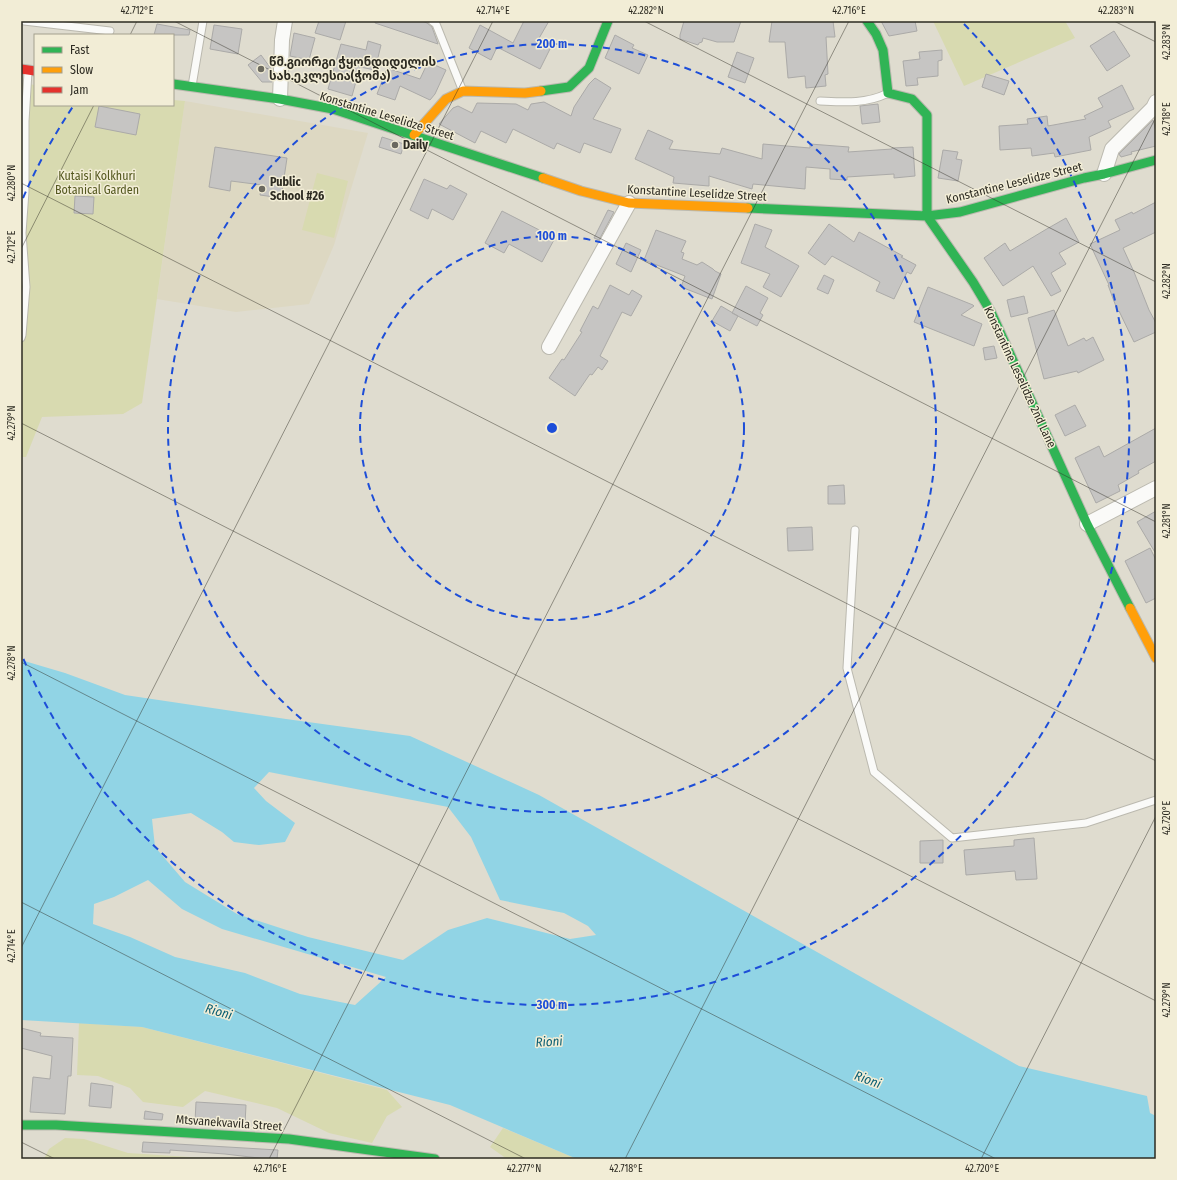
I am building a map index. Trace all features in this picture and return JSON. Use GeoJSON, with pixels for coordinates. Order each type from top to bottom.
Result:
{"type":"FeatureCollection","features":[{"type":"Feature","properties":{"kind":"street"},"geometry":{"type":"LineString","coordinates":[[280,98],[282,40],[285,21]]}},
{"type":"Feature","properties":{"kind":"street"},"geometry":{"type":"LineString","coordinates":[[414,135],[446,99],[463,91],[525,93],[569,87],[589,68],[608,21]]}},
{"type":"Feature","properties":{"kind":"street"},"geometry":{"type":"LineString","coordinates":[[867,21],[876,34],[883,50],[888,93],[912,100],[927,116],[927,216]]}},
{"type":"Feature","properties":{"kind":"street","name":"Konstantine Leselidze Street"},"geometry":{"type":"LineString","coordinates":[[174,84],[280,98],[333,110],[414,135],[581,191],[629,203],[927,216],[960,212],[1156,160]]}},
{"type":"Feature","properties":{"kind":"street"},"geometry":{"type":"LineString","coordinates":[[1104,174],[1112,149],[1153,108],[1156,102]]}},
{"type":"Feature","properties":{"kind":"street"},"geometry":{"type":"LineString","coordinates":[[549,347],[629,203]]}},
{"type":"Feature","properties":{"kind":"street","name":"Konstantine Leselidze 2nd Lane"},"geometry":{"type":"LineString","coordinates":[[927,216],[973,282],[991,312],[1087,524],[1156,658]]}},
{"type":"Feature","properties":{"kind":"street"},"geometry":{"type":"LineString","coordinates":[[1087,524],[1156,488]]}},
{"type":"Feature","properties":{"kind":"street","name":"Mtsvanekvavila Street"},"geometry":{"type":"LineString","coordinates":[[21,1125],[71,1126],[289,1139],[435,1159]]}},
{"type":"Feature","properties":{"kind":"lane"},"geometry":{"type":"LineString","coordinates":[[24,21],[110,31]]}},
{"type":"Feature","properties":{"kind":"lane"},"geometry":{"type":"LineString","coordinates":[[192,86],[203,21]]}},
{"type":"Feature","properties":{"kind":"lane"},"geometry":{"type":"LineString","coordinates":[[432,21],[436,24],[463,91]]}},
{"type":"Feature","properties":{"kind":"lane"},"geometry":{"type":"LineString","coordinates":[[21,338],[26,287],[22,233],[28,70]]}},
{"type":"Feature","properties":{"kind":"lane"},"geometry":{"type":"LineString","coordinates":[[820,101],[852,102],[878,98],[888,93]]}},
{"type":"Feature","properties":{"kind":"lane"},"geometry":{"type":"LineString","coordinates":[[855,530],[847,668],[874,772],[952,838],[1086,823],[1156,800]]}},
{"type":"Feature","properties":{"kind":"shaded area","name":"Public School #26"},"geometry":{"type":"Polygon","coordinates":[[[185,101],[368,133],[334,245],[309,304],[236,312],[157,299],[185,101]]]}},
{"type":"Feature","properties":{"kind":"green space"},"geometry":{"type":"Polygon","coordinates":[[[933,21],[1065,21],[1075,38],[964,86],[933,21]]]}},
{"type":"Feature","properties":{"kind":"green space","name":"Kutaisi Kolkhuri Botanical Garden"},"geometry":{"type":"Polygon","coordinates":[[[21,83],[34,85],[34,106],[174,106],[174,100],[185,101],[142,403],[123,414],[42,417],[26,457],[21,457],[21,83]]]}},
{"type":"Feature","properties":{"kind":"green space"},"geometry":{"type":"Polygon","coordinates":[[[317,173],[348,181],[334,238],[302,230],[317,173]]]}},
{"type":"Feature","properties":{"kind":"green space"},"geometry":{"type":"Polygon","coordinates":[[[79,1023],[142,1027],[387,1090],[402,1107],[387,1116],[372,1143],[329,1133],[277,1108],[205,1091],[183,1107],[143,1102],[130,1088],[98,1076],[77,1075],[79,1023]]]}},
{"type":"Feature","properties":{"kind":"green space"},"geometry":{"type":"Polygon","coordinates":[[[503,1128],[577,1159],[507,1159],[490,1147],[503,1128]]]}},
{"type":"Feature","properties":{"kind":"green space"},"geometry":{"type":"Polygon","coordinates":[[[65,1138],[84,1139],[128,1153],[220,1159],[44,1159],[49,1149],[65,1138]]]}},
{"type":"Feature","properties":{"kind":"water","name":"Rioni"},"geometry":{"type":"Polygon","coordinates":[[[21,660],[65,673],[125,695],[410,736],[539,795],[1019,1066],[1147,1096],[1150,1113],[1156,1116],[1156,1159],[577,1159],[450,1105],[142,1027],[21,1020],[21,660]],[[269,772],[254,788],[266,801],[295,823],[285,842],[259,845],[234,842],[222,832],[191,813],[152,819],[155,847],[185,882],[237,914],[308,937],[403,960],[448,930],[487,918],[570,939],[596,935],[588,926],[564,913],[500,900],[471,837],[448,807],[269,772]],[[148,880],[114,897],[94,904],[93,924],[130,937],[175,957],[245,973],[300,994],[355,1005],[386,977],[222,929],[182,909],[148,880]]]}},
{"type":"Feature","properties":{"kind":"building"},"geometry":{"type":"Polygon","coordinates":[[[319,21],[346,21],[340,40],[315,33],[319,21]]]}},
{"type":"Feature","properties":{"kind":"building"},"geometry":{"type":"Polygon","coordinates":[[[375,21],[422,21],[432,27],[438,44],[375,23],[375,21]]]}},
{"type":"Feature","properties":{"kind":"building"},"geometry":{"type":"Polygon","coordinates":[[[524,21],[549,21],[538,40],[551,47],[540,69],[497,47],[491,60],[469,48],[480,25],[513,43],[524,21]]]}},
{"type":"Feature","properties":{"kind":"building"},"geometry":{"type":"Polygon","coordinates":[[[684,21],[741,21],[734,42],[717,42],[703,38],[702,42],[698,45],[680,39],[684,21]]]}},
{"type":"Feature","properties":{"kind":"building"},"geometry":{"type":"Polygon","coordinates":[[[772,21],[833,21],[835,37],[826,37],[828,74],[825,75],[826,86],[806,88],[805,76],[788,78],[785,42],[769,42],[772,21]]]}},
{"type":"Feature","properties":{"kind":"building"},"geometry":{"type":"Polygon","coordinates":[[[881,21],[915,21],[917,31],[889,36],[881,21]]]}},
{"type":"Feature","properties":{"kind":"building"},"geometry":{"type":"Polygon","coordinates":[[[157,24],[190,30],[189,35],[154,34],[157,24]]]}},
{"type":"Feature","properties":{"kind":"building"},"geometry":{"type":"Polygon","coordinates":[[[214,25],[242,29],[238,54],[210,49],[214,25]]]}},
{"type":"Feature","properties":{"kind":"building"},"geometry":{"type":"Polygon","coordinates":[[[1114,31],[1130,56],[1107,71],[1090,46],[1114,31]]]}},
{"type":"Feature","properties":{"kind":"building"},"geometry":{"type":"Polygon","coordinates":[[[294,33],[315,38],[309,60],[290,56],[294,33]]]}},
{"type":"Feature","properties":{"kind":"building"},"geometry":{"type":"Polygon","coordinates":[[[615,35],[634,45],[632,48],[648,55],[639,74],[605,58],[615,35]]]}},
{"type":"Feature","properties":{"kind":"building"},"geometry":{"type":"Polygon","coordinates":[[[368,41],[381,45],[375,70],[360,67],[352,96],[328,89],[341,44],[366,50],[368,41]]]}},
{"type":"Feature","properties":{"kind":"building"},"geometry":{"type":"Polygon","coordinates":[[[942,50],[942,60],[938,61],[938,76],[917,78],[918,85],[906,86],[903,61],[920,59],[919,52],[942,50]]]}},
{"type":"Feature","properties":{"kind":"building"},"geometry":{"type":"Polygon","coordinates":[[[737,52],[754,58],[745,83],[728,77],[737,52]]]}},
{"type":"Feature","properties":{"kind":"building","name":"წმ.გიორგი ჭყონდიდელის სახ.ეკლესია(ჭომა)"},"geometry":{"type":"Polygon","coordinates":[[[261,55],[272,70],[272,82],[262,82],[248,65],[261,55]]]}},
{"type":"Feature","properties":{"kind":"building"},"geometry":{"type":"Polygon","coordinates":[[[428,62],[446,70],[435,94],[430,100],[400,86],[395,100],[377,94],[387,68],[420,79],[428,62]]]}},
{"type":"Feature","properties":{"kind":"building"},"geometry":{"type":"Polygon","coordinates":[[[986,74],[1009,81],[1004,95],[982,87],[986,74]]]}},
{"type":"Feature","properties":{"kind":"building"},"geometry":{"type":"Polygon","coordinates":[[[595,78],[611,88],[593,119],[621,129],[611,153],[584,143],[580,153],[557,143],[554,149],[513,129],[506,143],[481,131],[475,143],[439,124],[453,108],[458,106],[472,113],[477,103],[516,104],[528,110],[531,104],[544,102],[571,116],[574,107],[589,84],[595,78]]]}},
{"type":"Feature","properties":{"kind":"building"},"geometry":{"type":"Polygon","coordinates":[[[1122,85],[1134,109],[1108,121],[1111,127],[1089,137],[1091,150],[1055,157],[1054,153],[1032,156],[1031,148],[1000,150],[999,126],[1028,124],[1027,119],[1047,116],[1048,126],[1086,119],[1084,116],[1103,107],[1098,98],[1122,85]]]}},
{"type":"Feature","properties":{"kind":"building"},"geometry":{"type":"Polygon","coordinates":[[[878,104],[880,122],[862,124],[860,106],[878,104]]]}},
{"type":"Feature","properties":{"kind":"building"},"geometry":{"type":"Polygon","coordinates":[[[99,106],[140,114],[136,135],[95,127],[99,106]]]}},
{"type":"Feature","properties":{"kind":"building"},"geometry":{"type":"Polygon","coordinates":[[[1153,120],[1156,131],[1156,146],[1131,152],[1132,154],[1121,157],[1119,154],[1153,120]]]}},
{"type":"Feature","properties":{"kind":"building"},"geometry":{"type":"Polygon","coordinates":[[[648,130],[673,141],[669,149],[720,154],[722,148],[762,159],[763,144],[810,148],[810,144],[849,147],[848,152],[913,147],[915,176],[894,178],[894,174],[847,177],[847,180],[830,179],[830,169],[806,167],[805,189],[753,184],[752,189],[709,176],[709,186],[673,183],[674,177],[635,159],[648,130]]]}},
{"type":"Feature","properties":{"kind":"building"},"geometry":{"type":"Polygon","coordinates":[[[382,137],[404,144],[401,154],[379,147],[382,137]]]}},
{"type":"Feature","properties":{"kind":"building"},"geometry":{"type":"Polygon","coordinates":[[[215,147],[287,158],[281,198],[260,195],[262,185],[231,181],[230,191],[209,187],[215,147]]]}},
{"type":"Feature","properties":{"kind":"building"},"geometry":{"type":"Polygon","coordinates":[[[943,150],[958,152],[956,159],[962,160],[958,181],[938,178],[943,150]]]}},
{"type":"Feature","properties":{"kind":"building"},"geometry":{"type":"Polygon","coordinates":[[[424,179],[447,189],[450,185],[467,194],[453,220],[432,209],[428,219],[410,210],[424,179]]]}},
{"type":"Feature","properties":{"kind":"building"},"geometry":{"type":"Polygon","coordinates":[[[75,196],[94,197],[93,214],[74,213],[75,196]]]}},
{"type":"Feature","properties":{"kind":"building"},"geometry":{"type":"Polygon","coordinates":[[[1156,202],[1156,232],[1123,248],[1156,323],[1156,332],[1134,342],[1119,311],[1118,312],[1109,285],[1090,244],[1120,230],[1115,220],[1132,212],[1133,214],[1156,202]]]}},
{"type":"Feature","properties":{"kind":"building"},"geometry":{"type":"Polygon","coordinates":[[[608,210],[614,212],[599,240],[594,238],[608,210]]]}},
{"type":"Feature","properties":{"kind":"building"},"geometry":{"type":"Polygon","coordinates":[[[502,211],[555,238],[542,262],[509,244],[504,253],[485,243],[502,211]]]}},
{"type":"Feature","properties":{"kind":"building"},"geometry":{"type":"Polygon","coordinates":[[[1066,218],[1079,242],[1059,253],[1066,264],[1051,273],[1061,291],[1051,296],[1033,266],[1003,286],[984,258],[1005,243],[1010,251],[1066,218]]]}},
{"type":"Feature","properties":{"kind":"building"},"geometry":{"type":"Polygon","coordinates":[[[755,224],[772,230],[765,247],[799,266],[781,297],[763,287],[770,274],[741,263],[755,224]]]}},
{"type":"Feature","properties":{"kind":"building"},"geometry":{"type":"Polygon","coordinates":[[[829,224],[854,242],[859,232],[903,256],[901,257],[916,265],[911,274],[907,272],[894,299],[876,291],[880,282],[832,256],[825,265],[808,253],[829,224]]]}},
{"type":"Feature","properties":{"kind":"building"},"geometry":{"type":"Polygon","coordinates":[[[656,230],[686,241],[681,252],[684,253],[682,259],[697,265],[702,262],[721,274],[712,299],[681,287],[685,276],[644,260],[656,230]]]}},
{"type":"Feature","properties":{"kind":"building"},"geometry":{"type":"Polygon","coordinates":[[[626,243],[641,250],[631,272],[616,264],[626,243]]]}},
{"type":"Feature","properties":{"kind":"building"},"geometry":{"type":"Polygon","coordinates":[[[824,275],[834,280],[828,294],[817,289],[824,275]]]}},
{"type":"Feature","properties":{"kind":"building"},"geometry":{"type":"Polygon","coordinates":[[[610,285],[629,295],[632,290],[642,296],[631,316],[622,312],[600,356],[608,361],[602,370],[598,367],[592,375],[590,374],[575,396],[549,378],[562,359],[564,360],[582,332],[580,331],[593,306],[598,309],[610,285]]]}},
{"type":"Feature","properties":{"kind":"building"},"geometry":{"type":"Polygon","coordinates":[[[746,286],[768,298],[760,313],[763,315],[757,326],[732,313],[746,286]]]}},
{"type":"Feature","properties":{"kind":"building"},"geometry":{"type":"Polygon","coordinates":[[[928,287],[974,306],[961,315],[982,324],[974,346],[914,322],[928,287]]]}},
{"type":"Feature","properties":{"kind":"building"},"geometry":{"type":"Polygon","coordinates":[[[1024,296],[1028,313],[1011,317],[1007,300],[1024,296]]]}},
{"type":"Feature","properties":{"kind":"building"},"geometry":{"type":"Polygon","coordinates":[[[721,306],[738,316],[730,331],[712,321],[721,306]]]}},
{"type":"Feature","properties":{"kind":"building"},"geometry":{"type":"Polygon","coordinates":[[[1054,310],[1068,346],[1084,338],[1086,341],[1093,337],[1104,360],[1078,373],[1077,371],[1044,379],[1028,318],[1054,310]]]}},
{"type":"Feature","properties":{"kind":"building"},"geometry":{"type":"Polygon","coordinates":[[[994,346],[997,358],[985,360],[983,348],[994,346]]]}},
{"type":"Feature","properties":{"kind":"building"},"geometry":{"type":"Polygon","coordinates":[[[1075,405],[1086,426],[1065,436],[1055,415],[1075,405]]]}},
{"type":"Feature","properties":{"kind":"building"},"geometry":{"type":"Polygon","coordinates":[[[1156,428],[1156,461],[1118,485],[1120,491],[1096,503],[1075,458],[1099,446],[1104,457],[1156,428]]]}},
{"type":"Feature","properties":{"kind":"building"},"geometry":{"type":"Polygon","coordinates":[[[844,485],[845,504],[828,504],[828,486],[844,485]]]}},
{"type":"Feature","properties":{"kind":"building"},"geometry":{"type":"Polygon","coordinates":[[[1156,511],[1156,554],[1137,522],[1156,511]]]}},
{"type":"Feature","properties":{"kind":"building"},"geometry":{"type":"Polygon","coordinates":[[[812,527],[813,550],[788,551],[787,528],[812,527]]]}},
{"type":"Feature","properties":{"kind":"building"},"geometry":{"type":"Polygon","coordinates":[[[1150,548],[1156,560],[1156,598],[1146,603],[1125,561],[1150,548]]]}},
{"type":"Feature","properties":{"kind":"building"},"geometry":{"type":"Polygon","coordinates":[[[1034,838],[1037,879],[1016,880],[1015,871],[966,875],[964,850],[1014,846],[1014,840],[1034,838]]]}},
{"type":"Feature","properties":{"kind":"building"},"geometry":{"type":"Polygon","coordinates":[[[943,840],[943,863],[920,863],[920,841],[943,840]]]}},
{"type":"Feature","properties":{"kind":"building"},"geometry":{"type":"Polygon","coordinates":[[[21,1028],[41,1033],[40,1036],[73,1038],[71,1076],[68,1076],[65,1114],[30,1112],[33,1077],[50,1079],[52,1056],[21,1048],[21,1028]]]}},
{"type":"Feature","properties":{"kind":"building"},"geometry":{"type":"Polygon","coordinates":[[[91,1083],[113,1086],[111,1108],[89,1106],[91,1083]]]}},
{"type":"Feature","properties":{"kind":"building"},"geometry":{"type":"Polygon","coordinates":[[[196,1102],[246,1105],[245,1124],[195,1122],[196,1102]]]}},
{"type":"Feature","properties":{"kind":"building"},"geometry":{"type":"Polygon","coordinates":[[[145,1111],[163,1114],[162,1120],[144,1119],[145,1111]]]}},
{"type":"Feature","properties":{"kind":"building"},"geometry":{"type":"Polygon","coordinates":[[[143,1142],[278,1150],[277,1159],[170,1150],[170,1153],[142,1152],[143,1142]]]}},
{"type":"Feature","properties":{"kind":"traffic: fast"},"geometry":{"type":"LineString","coordinates":[[541,91],[569,87],[589,68],[608,21]]}},
{"type":"Feature","properties":{"kind":"traffic: fast"},"geometry":{"type":"LineString","coordinates":[[867,21],[876,34],[883,50],[888,93],[912,99],[927,115],[927,216]]}},
{"type":"Feature","properties":{"kind":"traffic: fast"},"geometry":{"type":"LineString","coordinates":[[174,84],[280,99],[333,109],[543,178]]}},
{"type":"Feature","properties":{"kind":"traffic: fast"},"geometry":{"type":"LineString","coordinates":[[748,208],[927,216],[960,212],[1156,160]]}},
{"type":"Feature","properties":{"kind":"traffic: fast"},"geometry":{"type":"LineString","coordinates":[[927,216],[973,282],[991,312],[1087,524],[1130,608]]}},
{"type":"Feature","properties":{"kind":"traffic: fast"},"geometry":{"type":"LineString","coordinates":[[21,1125],[56,1125],[289,1139],[435,1159]]}},
{"type":"Feature","properties":{"kind":"traffic: slow"},"geometry":{"type":"LineString","coordinates":[[414,135],[446,99],[463,91],[525,93],[541,91]]}},
{"type":"Feature","properties":{"kind":"traffic: slow"},"geometry":{"type":"LineString","coordinates":[[543,178],[581,191],[629,203],[748,208]]}},
{"type":"Feature","properties":{"kind":"traffic: slow"},"geometry":{"type":"LineString","coordinates":[[1130,608],[1156,658]]}},
{"type":"Feature","properties":{"kind":"traffic: jam"},"geometry":{"type":"LineString","coordinates":[[21,69],[34,71]]}},
{"type":"Feature","properties":{"kind":"place","name":"წმ.გიორგი ჭყონდიდელის სახ.ეკლესია(ჭომა)"},"geometry":{"type":"Point","coordinates":[261,69]}},
{"type":"Feature","properties":{"kind":"place","name":"Daily"},"geometry":{"type":"Point","coordinates":[395,145]}},
{"type":"Feature","properties":{"kind":"place","name":"Public School #26"},"geometry":{"type":"Point","coordinates":[262,189]}}]}
